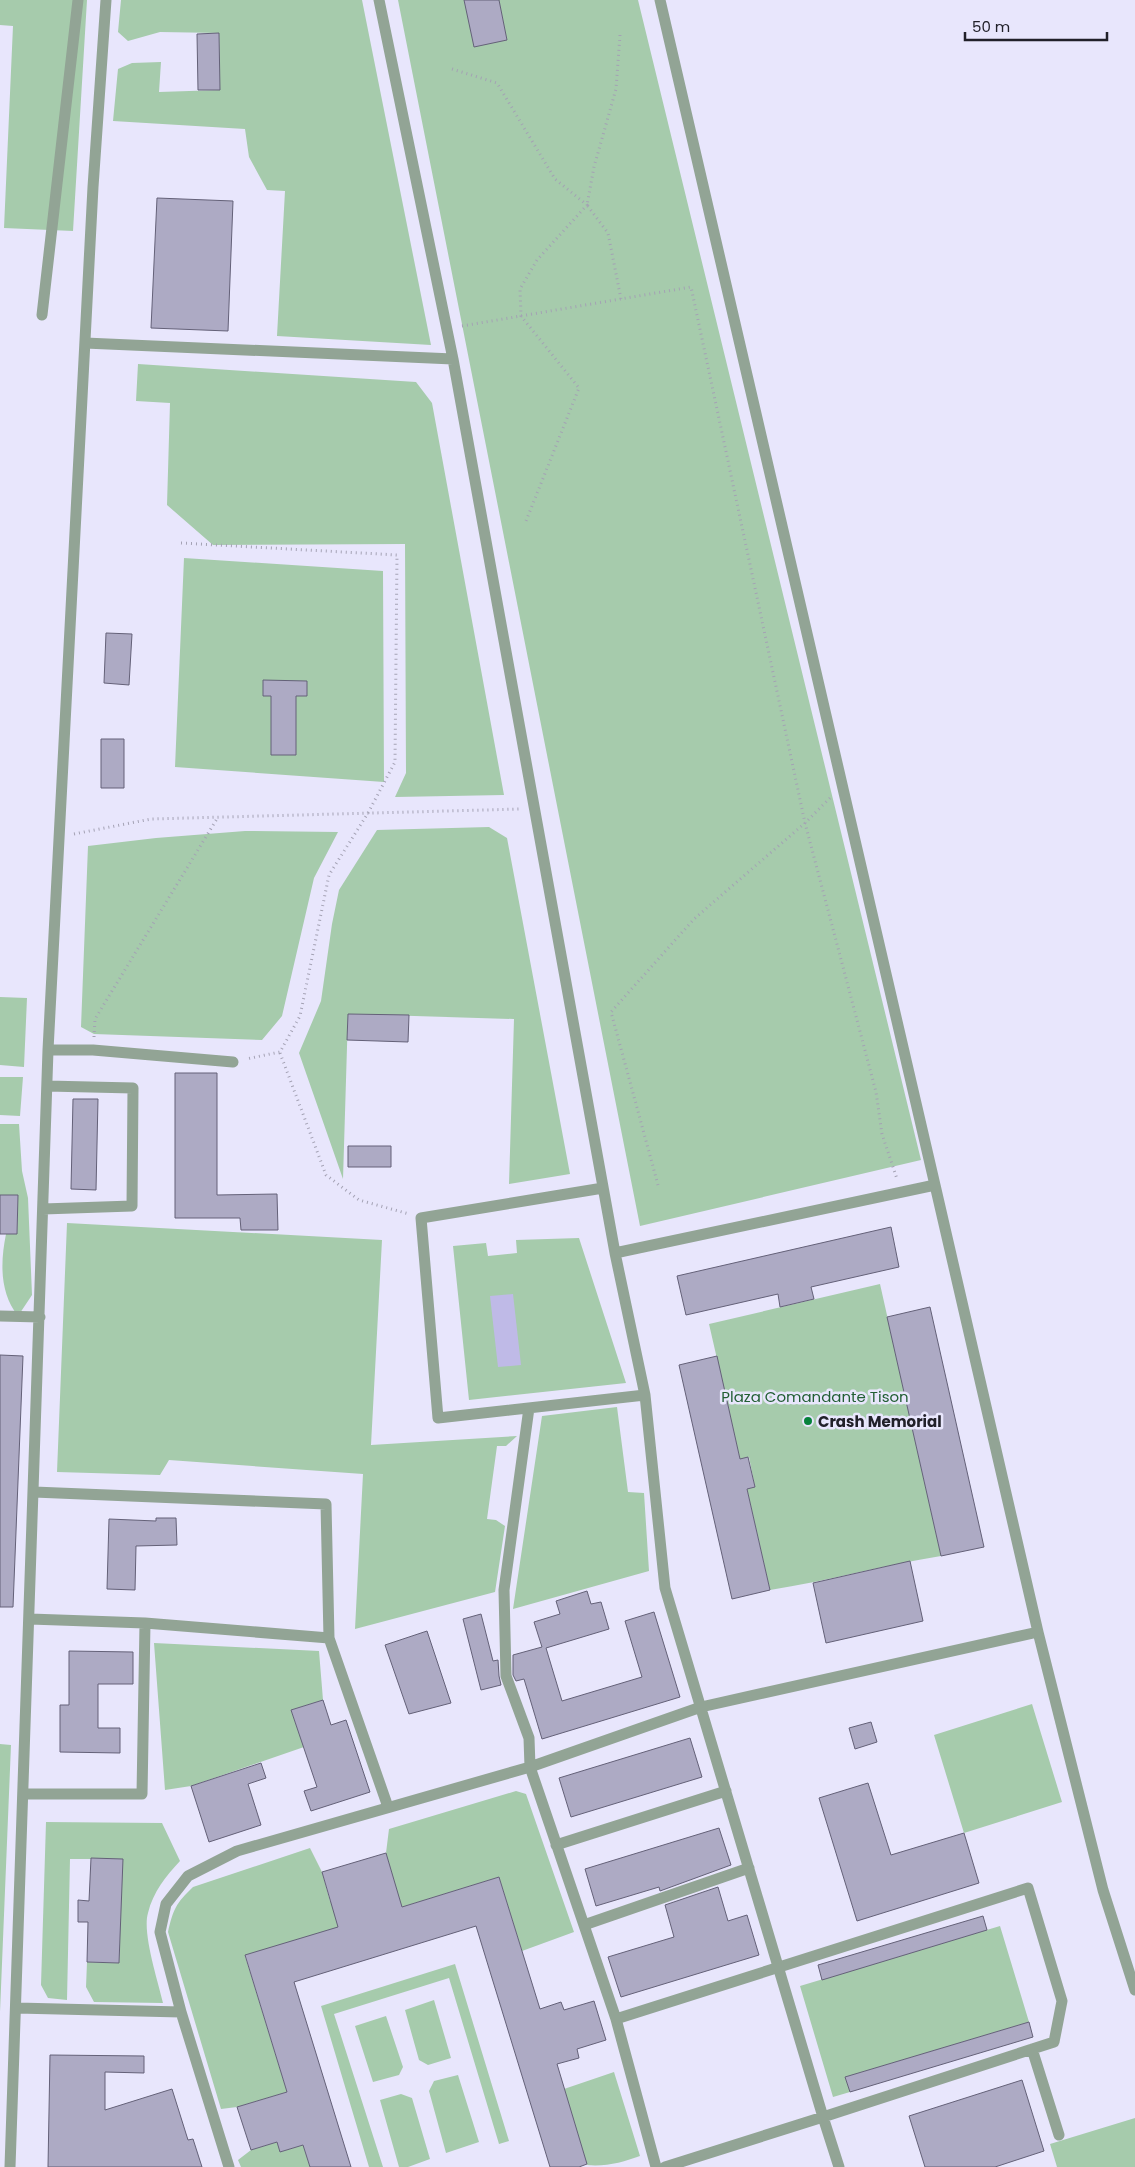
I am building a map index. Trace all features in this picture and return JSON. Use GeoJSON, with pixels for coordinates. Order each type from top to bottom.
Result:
{"type":"FeatureCollection","features":[{"type":"Feature","properties":{"kind":"lane"},"geometry":{"type":"LineString","coordinates":[[42,315],[78,0]]}},
{"type":"Feature","properties":{"kind":"lane"},"geometry":{"type":"LineString","coordinates":[[10,2167],[17,2008],[48,1050],[85,343],[106,0]]}},
{"type":"Feature","properties":{"kind":"lane"},"geometry":{"type":"LineString","coordinates":[[379,0],[452,360],[615,1253],[645,1395],[665,1588],[839,2167]]}},
{"type":"Feature","properties":{"kind":"lane"},"geometry":{"type":"LineString","coordinates":[[660,0],[1038,1632],[1103,1890],[1135,1990]]}},
{"type":"Feature","properties":{"kind":"lane"},"geometry":{"type":"LineString","coordinates":[[85,343],[452,360]]}},
{"type":"Feature","properties":{"kind":"lane"},"geometry":{"type":"LineString","coordinates":[[48,1050],[93,1050],[233,1062]]}},
{"type":"Feature","properties":{"kind":"lane"},"geometry":{"type":"LineString","coordinates":[[43,1209],[132,1206],[133,1088],[47,1086]]}},
{"type":"Feature","properties":{"kind":"lane"},"geometry":{"type":"LineString","coordinates":[[615,1253],[935,1185]]}},
{"type":"Feature","properties":{"kind":"lane"},"geometry":{"type":"LineString","coordinates":[[603,1188],[421,1218],[438,1418],[645,1395]]}},
{"type":"Feature","properties":{"kind":"lane"},"geometry":{"type":"LineString","coordinates":[[0,1316],[40,1317]]}},
{"type":"Feature","properties":{"kind":"lane"},"geometry":{"type":"LineString","coordinates":[[530,1408],[504,1590],[506,1676],[529,1738],[530,1768],[616,2019],[656,2167]]}},
{"type":"Feature","properties":{"kind":"lane"},"geometry":{"type":"LineString","coordinates":[[34,1492],[326,1504],[329,1638],[388,1807]]}},
{"type":"Feature","properties":{"kind":"lane"},"geometry":{"type":"LineString","coordinates":[[30,1619],[145,1623],[329,1638]]}},
{"type":"Feature","properties":{"kind":"lane"},"geometry":{"type":"LineString","coordinates":[[24,1794],[142,1794],[145,1623]]}},
{"type":"Feature","properties":{"kind":"lane"},"geometry":{"type":"LineString","coordinates":[[229,2167],[181,2012],[160,1932],[166,1904],[188,1876],[237,1851],[530,1768],[701,1707],[1038,1632]]}},
{"type":"Feature","properties":{"kind":"lane"},"geometry":{"type":"LineString","coordinates":[[556,1845],[726,1791]]}},
{"type":"Feature","properties":{"kind":"lane"},"geometry":{"type":"LineString","coordinates":[[584,1925],[749,1868]]}},
{"type":"Feature","properties":{"kind":"lane"},"geometry":{"type":"LineString","coordinates":[[616,2019],[1028,1888],[1062,2001],[1054,2042],[665,2167]]}},
{"type":"Feature","properties":{"kind":"lane"},"geometry":{"type":"LineString","coordinates":[[17,2008],[181,2012]]}},
{"type":"Feature","properties":{"kind":"lane"},"geometry":{"type":"LineString","coordinates":[[1032,2049],[1059,2135]]}},
{"type":"Feature","properties":{"kind":"path"},"geometry":{"type":"LineString","coordinates":[[526,521],[579,388],[520,316],[520,289],[533,267],[587,205],[594,168],[616,89],[620,35]]}},
{"type":"Feature","properties":{"kind":"path"},"geometry":{"type":"LineString","coordinates":[[452,69],[497,83],[555,179],[587,205],[608,233],[621,299]]}},
{"type":"Feature","properties":{"kind":"path"},"geometry":{"type":"LineString","coordinates":[[446,329],[691,287],[805,823],[876,1092],[882,1134],[901,1191]]}},
{"type":"Feature","properties":{"kind":"path"},"geometry":{"type":"LineString","coordinates":[[181,543],[397,555],[394,762],[368,813],[329,875],[300,1016],[280,1052],[233,1062]]}},
{"type":"Feature","properties":{"kind":"path"},"geometry":{"type":"LineString","coordinates":[[658,1186],[611,1012],[694,919],[805,823],[843,786]]}},
{"type":"Feature","properties":{"kind":"path"},"geometry":{"type":"LineString","coordinates":[[58,837],[151,819],[534,809]]}},
{"type":"Feature","properties":{"kind":"path"},"geometry":{"type":"LineString","coordinates":[[93,1050],[95,1019],[218,817]]}},
{"type":"Feature","properties":{"kind":"path"},"geometry":{"type":"LineString","coordinates":[[280,1052],[326,1175],[359,1200],[421,1218]]}},
{"type":"Feature","properties":{"kind":"green space"},"geometry":{"type":"Polygon","coordinates":[[[0,0],[87,0],[73,231],[4,228],[13,26],[0,25],[0,0]]]}},
{"type":"Feature","properties":{"kind":"green space"},"geometry":{"type":"Polygon","coordinates":[[[121,0],[362,0],[431,345],[277,336],[285,191],[267,190],[249,157],[245,129],[113,121],[118,69],[132,63],[161,62],[159,92],[220,90],[219,33],[160,32],[128,41],[118,32],[121,0]]]}},
{"type":"Feature","properties":{"kind":"green space"},"geometry":{"type":"Polygon","coordinates":[[[398,0],[638,0],[921,1160],[640,1226],[398,0]]]}},
{"type":"Feature","properties":{"kind":"green space"},"geometry":{"type":"Polygon","coordinates":[[[138,364],[416,382],[432,403],[504,795],[395,797],[406,773],[405,544],[213,545],[167,505],[170,403],[136,401],[138,364]]]}},
{"type":"Feature","properties":{"kind":"green space"},"geometry":{"type":"Polygon","coordinates":[[[184,558],[383,571],[384,782],[175,767],[184,558]]]}},
{"type":"Feature","properties":{"kind":"green space"},"geometry":{"type":"Polygon","coordinates":[[[489,827],[507,838],[570,1174],[509,1184],[514,1019],[348,1014],[343,1179],[299,1053],[321,1001],[339,890],[377,830],[489,827]]]}},
{"type":"Feature","properties":{"kind":"green space"},"geometry":{"type":"Polygon","coordinates":[[[245,831],[338,832],[314,878],[282,1016],[262,1040],[94,1034],[81,1027],[88,846],[245,831]]]}},
{"type":"Feature","properties":{"kind":"green space"},"geometry":{"type":"Polygon","coordinates":[[[0,997],[27,998],[24,1067],[0,1065],[0,997]]]}},
{"type":"Feature","properties":{"kind":"green space"},"geometry":{"type":"Polygon","coordinates":[[[0,1077],[23,1077],[20,1116],[0,1115],[0,1077]]]}},
{"type":"Feature","properties":{"kind":"green space"},"geometry":{"type":"Polygon","coordinates":[[[0,1124],[19,1124],[22,1171],[28,1198],[32,1295],[18,1316],[8,1298],[3,1278],[2,1267],[6,1234],[17,1233],[18,1195],[0,1195],[0,1124]]]}},
{"type":"Feature","properties":{"kind":"green space"},"geometry":{"type":"Polygon","coordinates":[[[67,1223],[382,1240],[371,1445],[517,1436],[506,1446],[497,1446],[487,1519],[496,1520],[505,1526],[495,1592],[355,1629],[363,1474],[169,1460],[160,1475],[57,1472],[67,1223]]]}},
{"type":"Feature","properties":{"kind":"green space"},"geometry":{"type":"Polygon","coordinates":[[[579,1238],[626,1383],[469,1400],[453,1246],[486,1243],[488,1256],[517,1253],[516,1240],[579,1238]]]}},
{"type":"Feature","properties":{"kind":"green space","name":"Plaza Comandante Tison"},"geometry":{"type":"Polygon","coordinates":[[[880,1284],[941,1556],[770,1590],[747,1489],[755,1487],[749,1457],[740,1459],[709,1324],[880,1284]]]}},
{"type":"Feature","properties":{"kind":"green space"},"geometry":{"type":"Polygon","coordinates":[[[617,1407],[628,1492],[644,1493],[649,1571],[513,1609],[542,1416],[617,1407]]]}},
{"type":"Feature","properties":{"kind":"green space"},"geometry":{"type":"Polygon","coordinates":[[[154,1643],[319,1651],[323,1700],[291,1710],[304,1747],[191,1786],[165,1790],[154,1643]]]}},
{"type":"Feature","properties":{"kind":"green space"},"geometry":{"type":"Polygon","coordinates":[[[1032,1704],[1062,1802],[964,1833],[934,1735],[1032,1704]]]}},
{"type":"Feature","properties":{"kind":"green space"},"geometry":{"type":"Polygon","coordinates":[[[0,1744],[11,1745],[0,2012],[0,1744]]]}},
{"type":"Feature","properties":{"kind":"green space"},"geometry":{"type":"Polygon","coordinates":[[[516,1791],[526,1794],[574,1932],[522,1951],[499,1877],[389,1911],[381,1885],[394,1881],[386,1853],[389,1829],[516,1791]]]}},
{"type":"Feature","properties":{"kind":"green space"},"geometry":{"type":"Polygon","coordinates":[[[46,1822],[162,1823],[180,1861],[157,1891],[148,1913],[147,1932],[149,1944],[163,2003],[94,2002],[86,1987],[87,1962],[119,1963],[122,1859],[70,1859],[67,2000],[48,1998],[41,1985],[46,1822]]]}},
{"type":"Feature","properties":{"kind":"green space"},"geometry":{"type":"Polygon","coordinates":[[[310,1848],[322,1872],[330,1901],[352,1923],[245,1956],[287,2092],[237,2107],[221,2109],[168,1932],[172,1918],[179,1902],[193,1887],[310,1848]]]}},
{"type":"Feature","properties":{"kind":"green space"},"geometry":{"type":"Polygon","coordinates":[[[1000,1926],[1029,2022],[846,2077],[850,2092],[833,2097],[800,1986],[1000,1926]]]}},
{"type":"Feature","properties":{"kind":"green space"},"geometry":{"type":"Polygon","coordinates":[[[455,1964],[509,2141],[499,2144],[449,1978],[334,2014],[383,2167],[369,2167],[321,2006],[455,1964]]]}},
{"type":"Feature","properties":{"kind":"green space"},"geometry":{"type":"Polygon","coordinates":[[[434,2000],[451,2058],[428,2065],[419,2060],[405,2010],[434,2000]]]}},
{"type":"Feature","properties":{"kind":"green space"},"geometry":{"type":"Polygon","coordinates":[[[386,2016],[403,2067],[399,2075],[373,2082],[355,2026],[386,2016]]]}},
{"type":"Feature","properties":{"kind":"green space"},"geometry":{"type":"Polygon","coordinates":[[[614,2072],[640,2156],[614,2163],[587,2165],[564,2089],[614,2072]]]}},
{"type":"Feature","properties":{"kind":"green space"},"geometry":{"type":"Polygon","coordinates":[[[458,2075],[479,2142],[446,2153],[429,2091],[434,2081],[458,2075]]]}},
{"type":"Feature","properties":{"kind":"green space"},"geometry":{"type":"Polygon","coordinates":[[[401,2094],[412,2098],[430,2159],[408,2167],[399,2167],[380,2100],[401,2094]]]}},
{"type":"Feature","properties":{"kind":"green space"},"geometry":{"type":"Polygon","coordinates":[[[1135,2118],[1135,2167],[1057,2167],[1050,2144],[1135,2118]]]}},
{"type":"Feature","properties":{"kind":"green space"},"geometry":{"type":"Polygon","coordinates":[[[277,2142],[280,2152],[303,2145],[310,2167],[241,2167],[238,2160],[251,2150],[277,2142]]]}},
{"type":"Feature","properties":{"kind":"shaded area"},"geometry":{"type":"Polygon","coordinates":[[[513,1294],[521,1365],[498,1367],[490,1296],[513,1294]]]}},
{"type":"Feature","properties":{"kind":"building"},"geometry":{"type":"Polygon","coordinates":[[[464,0],[499,0],[507,40],[474,47],[464,0]]]}},
{"type":"Feature","properties":{"kind":"building"},"geometry":{"type":"Polygon","coordinates":[[[219,33],[220,90],[198,90],[197,34],[219,33]]]}},
{"type":"Feature","properties":{"kind":"building"},"geometry":{"type":"Polygon","coordinates":[[[157,198],[233,201],[228,331],[151,328],[157,198]]]}},
{"type":"Feature","properties":{"kind":"building"},"geometry":{"type":"Polygon","coordinates":[[[106,633],[132,634],[129,685],[104,683],[106,633]]]}},
{"type":"Feature","properties":{"kind":"building"},"geometry":{"type":"Polygon","coordinates":[[[263,680],[307,681],[307,696],[296,696],[296,755],[271,755],[271,696],[263,696],[263,680]]]}},
{"type":"Feature","properties":{"kind":"building"},"geometry":{"type":"Polygon","coordinates":[[[101,739],[124,739],[124,788],[101,788],[101,739]]]}},
{"type":"Feature","properties":{"kind":"building"},"geometry":{"type":"Polygon","coordinates":[[[348,1014],[409,1015],[408,1042],[347,1040],[348,1014]]]}},
{"type":"Feature","properties":{"kind":"building"},"geometry":{"type":"Polygon","coordinates":[[[175,1073],[217,1073],[217,1195],[277,1194],[278,1230],[241,1230],[240,1218],[175,1218],[175,1073]]]}},
{"type":"Feature","properties":{"kind":"building"},"geometry":{"type":"Polygon","coordinates":[[[73,1099],[98,1099],[96,1190],[71,1189],[73,1099]]]}},
{"type":"Feature","properties":{"kind":"building"},"geometry":{"type":"Polygon","coordinates":[[[348,1146],[391,1146],[391,1167],[348,1167],[348,1146]]]}},
{"type":"Feature","properties":{"kind":"building"},"geometry":{"type":"Polygon","coordinates":[[[0,1195],[18,1195],[17,1234],[0,1234],[0,1195]]]}},
{"type":"Feature","properties":{"kind":"building"},"geometry":{"type":"Polygon","coordinates":[[[891,1227],[899,1267],[811,1287],[814,1299],[780,1307],[778,1294],[686,1315],[677,1276],[891,1227]]]}},
{"type":"Feature","properties":{"kind":"building"},"geometry":{"type":"Polygon","coordinates":[[[930,1307],[984,1547],[941,1556],[887,1317],[930,1307]]]}},
{"type":"Feature","properties":{"kind":"building"},"geometry":{"type":"Polygon","coordinates":[[[0,1355],[23,1356],[13,1607],[0,1607],[0,1355]]]}},
{"type":"Feature","properties":{"kind":"building"},"geometry":{"type":"Polygon","coordinates":[[[717,1356],[740,1459],[748,1457],[755,1487],[747,1489],[770,1590],[732,1599],[679,1365],[717,1356]]]}},
{"type":"Feature","properties":{"kind":"building"},"geometry":{"type":"Polygon","coordinates":[[[156,1518],[176,1518],[177,1545],[136,1546],[135,1590],[107,1589],[109,1519],[156,1521],[156,1518]]]}},
{"type":"Feature","properties":{"kind":"building"},"geometry":{"type":"Polygon","coordinates":[[[910,1561],[923,1621],[826,1643],[813,1583],[910,1561]]]}},
{"type":"Feature","properties":{"kind":"building"},"geometry":{"type":"Polygon","coordinates":[[[587,1591],[591,1604],[601,1602],[609,1629],[546,1648],[562,1701],[642,1677],[625,1621],[654,1612],[680,1697],[542,1739],[524,1679],[516,1681],[513,1675],[513,1655],[542,1647],[534,1622],[560,1614],[556,1601],[587,1591]]]}},
{"type":"Feature","properties":{"kind":"building"},"geometry":{"type":"Polygon","coordinates":[[[481,1614],[493,1661],[498,1660],[501,1685],[481,1690],[463,1619],[481,1614]]]}},
{"type":"Feature","properties":{"kind":"building"},"geometry":{"type":"Polygon","coordinates":[[[427,1631],[451,1703],[409,1714],[385,1645],[427,1631]]]}},
{"type":"Feature","properties":{"kind":"building"},"geometry":{"type":"Polygon","coordinates":[[[69,1651],[133,1652],[133,1684],[98,1684],[98,1728],[120,1728],[120,1753],[60,1752],[60,1705],[69,1705],[69,1651]]]}},
{"type":"Feature","properties":{"kind":"building"},"geometry":{"type":"Polygon","coordinates":[[[323,1700],[331,1725],[346,1720],[370,1792],[311,1811],[304,1791],[317,1787],[291,1710],[323,1700]]]}},
{"type":"Feature","properties":{"kind":"building"},"geometry":{"type":"Polygon","coordinates":[[[871,1722],[877,1742],[855,1749],[849,1728],[871,1722]]]}},
{"type":"Feature","properties":{"kind":"building"},"geometry":{"type":"Polygon","coordinates":[[[690,1738],[702,1777],[571,1817],[559,1778],[690,1738]]]}},
{"type":"Feature","properties":{"kind":"building"},"geometry":{"type":"Polygon","coordinates":[[[261,1763],[266,1778],[248,1784],[261,1825],[209,1842],[191,1786],[261,1763]]]}},
{"type":"Feature","properties":{"kind":"building"},"geometry":{"type":"Polygon","coordinates":[[[868,1783],[891,1855],[964,1833],[979,1883],[857,1921],[819,1798],[868,1783]]]}},
{"type":"Feature","properties":{"kind":"building"},"geometry":{"type":"Polygon","coordinates":[[[719,1828],[731,1865],[660,1891],[659,1887],[596,1906],[585,1869],[719,1828]]]}},
{"type":"Feature","properties":{"kind":"building"},"geometry":{"type":"Polygon","coordinates":[[[386,1853],[402,1907],[499,1877],[540,2009],[561,2002],[564,2010],[594,2001],[606,2040],[577,2049],[579,2058],[557,2064],[587,2164],[579,2167],[550,2167],[476,1926],[294,1982],[351,2167],[310,2167],[303,2145],[280,2152],[277,2142],[251,2150],[237,2107],[287,2092],[245,1955],[338,1927],[322,1872],[386,1853]]]}},
{"type":"Feature","properties":{"kind":"building"},"geometry":{"type":"Polygon","coordinates":[[[91,1858],[123,1859],[119,1963],[87,1962],[88,1922],[78,1922],[78,1900],[89,1901],[91,1858]]]}},
{"type":"Feature","properties":{"kind":"building"},"geometry":{"type":"Polygon","coordinates":[[[718,1887],[728,1921],[747,1915],[759,1955],[621,1997],[608,1957],[674,1937],[665,1905],[718,1887]]]}},
{"type":"Feature","properties":{"kind":"building"},"geometry":{"type":"Polygon","coordinates":[[[983,1916],[987,1930],[822,1980],[818,1965],[983,1916]]]}},
{"type":"Feature","properties":{"kind":"building"},"geometry":{"type":"Polygon","coordinates":[[[1029,2022],[1033,2037],[850,2092],[845,2077],[1029,2022]]]}},
{"type":"Feature","properties":{"kind":"building"},"geometry":{"type":"Polygon","coordinates":[[[50,2055],[144,2056],[144,2073],[105,2072],[105,2110],[172,2089],[188,2140],[193,2139],[202,2167],[48,2167],[50,2055]]]}},
{"type":"Feature","properties":{"kind":"building"},"geometry":{"type":"Polygon","coordinates":[[[1022,2080],[1044,2151],[995,2167],[925,2167],[909,2116],[1022,2080]]]}},
{"type":"Feature","properties":{"kind":"place","name":"Crash Memorial"},"geometry":{"type":"Point","coordinates":[808,1421]}}]}
